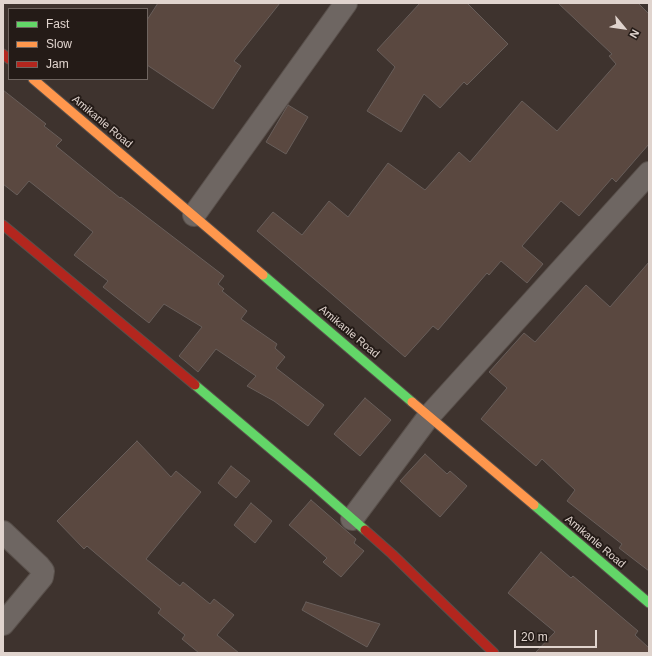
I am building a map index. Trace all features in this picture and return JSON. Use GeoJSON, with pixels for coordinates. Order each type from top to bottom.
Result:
{"type":"FeatureCollection","features":[{"type":"Feature","properties":{"kind":"street"},"geometry":{"type":"LineString","coordinates":[[194,215],[346,3]]}},
{"type":"Feature","properties":{"kind":"street","name":"Amikanle Road"},"geometry":{"type":"LineString","coordinates":[[34,80],[649,603]]}},
{"type":"Feature","properties":{"kind":"street"},"geometry":{"type":"LineString","coordinates":[[352,519],[429,416],[646,184]]}},
{"type":"Feature","properties":{"kind":"street"},"geometry":{"type":"LineString","coordinates":[[3,225],[310,482],[392,554],[494,653]]}},
{"type":"Feature","properties":{"kind":"street"},"geometry":{"type":"LineString","coordinates":[[3,532],[43,571],[42,577],[3,624]]}},
{"type":"Feature","properties":{"kind":"building"},"geometry":{"type":"Polygon","coordinates":[[[158,3],[280,3],[234,61],[241,66],[213,109],[148,66],[148,18],[158,3]]]}},
{"type":"Feature","properties":{"kind":"building"},"geometry":{"type":"Polygon","coordinates":[[[420,3],[467,3],[508,44],[467,85],[464,82],[440,108],[424,94],[401,132],[367,111],[395,67],[377,50],[420,3]]]}},
{"type":"Feature","properties":{"kind":"building"},"geometry":{"type":"Polygon","coordinates":[[[558,3],[638,3],[649,14],[649,144],[616,182],[612,178],[579,216],[561,201],[522,246],[543,264],[527,283],[501,261],[489,275],[487,273],[438,330],[433,326],[405,357],[257,231],[273,212],[302,235],[329,201],[348,217],[388,163],[425,190],[459,152],[470,162],[522,101],[557,131],[616,64],[609,56],[612,54],[558,3]]]}},
{"type":"Feature","properties":{"kind":"building"},"geometry":{"type":"Polygon","coordinates":[[[3,90],[46,124],[44,126],[62,140],[56,146],[120,198],[121,197],[224,276],[218,284],[224,289],[222,291],[247,311],[241,319],[277,344],[275,348],[285,357],[276,368],[324,405],[308,426],[274,401],[247,386],[256,376],[216,349],[198,372],[179,356],[202,327],[164,304],[149,323],[103,287],[108,281],[74,255],[93,232],[29,181],[17,195],[3,184],[3,90]]]}},
{"type":"Feature","properties":{"kind":"building"},"geometry":{"type":"Polygon","coordinates":[[[288,105],[308,117],[286,154],[266,142],[288,105]]]}},
{"type":"Feature","properties":{"kind":"building"},"geometry":{"type":"Polygon","coordinates":[[[649,262],[649,571],[619,548],[622,544],[567,501],[575,490],[542,459],[536,466],[481,419],[507,388],[489,372],[524,333],[535,342],[586,285],[610,307],[649,262]]]}},
{"type":"Feature","properties":{"kind":"building"},"geometry":{"type":"Polygon","coordinates":[[[365,398],[391,420],[360,456],[334,434],[365,398]]]}},
{"type":"Feature","properties":{"kind":"building"},"geometry":{"type":"Polygon","coordinates":[[[137,441],[171,477],[176,471],[201,492],[146,559],[180,586],[183,582],[210,604],[214,599],[234,615],[217,635],[239,653],[199,653],[182,639],[185,635],[158,613],[161,609],[87,546],[84,549],[57,521],[137,441]]]}},
{"type":"Feature","properties":{"kind":"building"},"geometry":{"type":"Polygon","coordinates":[[[425,454],[447,474],[450,471],[467,486],[440,517],[400,481],[425,454]]]}},
{"type":"Feature","properties":{"kind":"building"},"geometry":{"type":"Polygon","coordinates":[[[231,466],[250,481],[236,498],[218,483],[231,466]]]}},
{"type":"Feature","properties":{"kind":"building"},"geometry":{"type":"Polygon","coordinates":[[[311,500],[356,539],[354,543],[364,551],[341,577],[323,562],[327,558],[289,525],[311,500]]]}},
{"type":"Feature","properties":{"kind":"building"},"geometry":{"type":"Polygon","coordinates":[[[251,503],[272,521],[255,543],[234,525],[251,503]]]}},
{"type":"Feature","properties":{"kind":"building"},"geometry":{"type":"Polygon","coordinates":[[[541,552],[571,578],[573,576],[638,631],[635,635],[649,648],[649,653],[535,653],[555,632],[508,593],[541,552]]]}},
{"type":"Feature","properties":{"kind":"building"},"geometry":{"type":"Polygon","coordinates":[[[306,602],[380,624],[367,647],[302,610],[306,602]]]}},
{"type":"Feature","properties":{"kind":"traffic: fast"},"geometry":{"type":"LineString","coordinates":[[263,275],[412,402]]}},
{"type":"Feature","properties":{"kind":"traffic: fast"},"geometry":{"type":"LineString","coordinates":[[195,385],[365,530]]}},
{"type":"Feature","properties":{"kind":"traffic: fast"},"geometry":{"type":"LineString","coordinates":[[534,505],[649,603]]}},
{"type":"Feature","properties":{"kind":"traffic: slow"},"geometry":{"type":"LineString","coordinates":[[34,80],[263,275]]}},
{"type":"Feature","properties":{"kind":"traffic: slow"},"geometry":{"type":"LineString","coordinates":[[412,402],[534,505]]}},
{"type":"Feature","properties":{"kind":"traffic: jam"},"geometry":{"type":"LineString","coordinates":[[3,54],[8,58]]}},
{"type":"Feature","properties":{"kind":"traffic: jam"},"geometry":{"type":"LineString","coordinates":[[3,225],[195,385]]}},
{"type":"Feature","properties":{"kind":"traffic: jam"},"geometry":{"type":"LineString","coordinates":[[365,530],[392,554],[494,653]]}}]}
